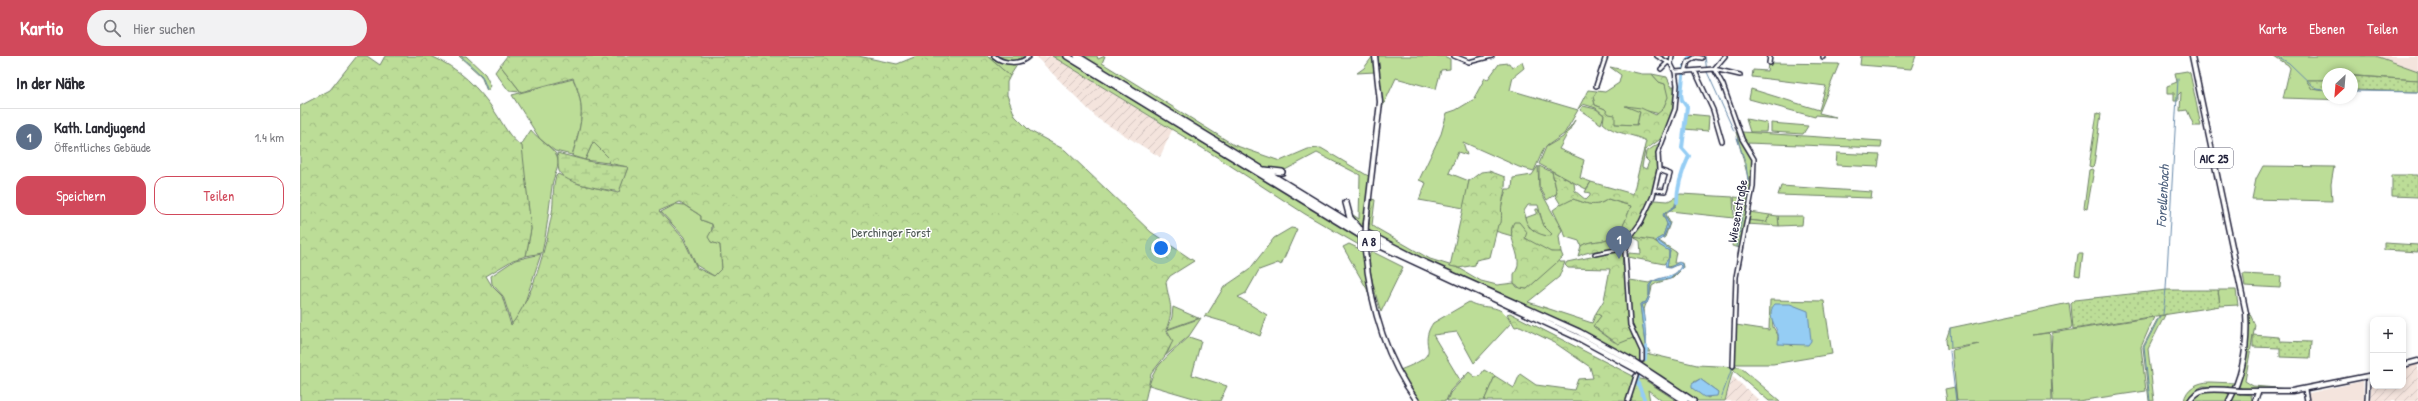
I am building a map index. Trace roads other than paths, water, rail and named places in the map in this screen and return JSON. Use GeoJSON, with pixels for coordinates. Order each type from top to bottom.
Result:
{"type":"FeatureCollection","features":[{"type":"Feature","properties":{"kind":"highway","name":"A 8"},"geometry":{"type":"LineString","coordinates":[[1067,56],[1370,242],[1579,338],[1636,369],[1685,401]]}},
{"type":"Feature","properties":{"kind":"highway","name":"A 8"},"geometry":{"type":"LineString","coordinates":[[1077,56],[1363,232],[1402,252],[1579,332],[1634,362],[1693,401]]}},
{"type":"Feature","properties":{"kind":"highway"},"geometry":{"type":"LineString","coordinates":[[1257,167],[1282,172]]}},
{"type":"Feature","properties":{"kind":"highway"},"geometry":{"type":"LineString","coordinates":[[1346,203],[1350,218],[1363,232]]}},
{"type":"Feature","properties":{"kind":"main road"},"geometry":{"type":"LineString","coordinates":[[1375,56],[1380,106],[1366,223],[1365,250],[1372,294],[1384,336],[1400,376],[1417,401]]}},
{"type":"Feature","properties":{"kind":"main road","name":"AIC 25"},"geometry":{"type":"LineString","coordinates":[[2192,56],[2246,313],[2247,330],[2244,362],[2238,383],[2229,401]]}},
{"type":"Feature","properties":{"kind":"main road"},"geometry":{"type":"LineString","coordinates":[[2406,364],[2418,361]]}},
{"type":"Feature","properties":{"kind":"main road"},"geometry":{"type":"LineString","coordinates":[[2190,401],[2194,395],[2202,390],[2258,392],[2305,390],[2368,376]]}},
{"type":"Feature","properties":{"kind":"main road"},"geometry":{"type":"LineString","coordinates":[[2254,401],[2258,392]]}},
{"type":"Feature","properties":{"kind":"street"},"geometry":{"type":"LineString","coordinates":[[994,56],[1003,61],[1012,62],[1020,62],[1029,56]]}},
{"type":"Feature","properties":{"kind":"street"},"geometry":{"type":"LineString","coordinates":[[1454,56],[1474,62],[1492,56]]}},
{"type":"Feature","properties":{"kind":"street"},"geometry":{"type":"LineString","coordinates":[[1596,86],[1606,56]]}},
{"type":"Feature","properties":{"kind":"street"},"geometry":{"type":"LineString","coordinates":[[1642,360],[1642,351],[1630,325],[1625,266],[1626,248],[1630,237],[1650,204],[1655,190],[1658,170],[1658,153],[1670,125],[1676,102],[1676,72],[1669,63],[1657,56]]}},
{"type":"Feature","properties":{"kind":"street"},"geometry":{"type":"LineString","coordinates":[[1661,69],[1669,63],[1672,56]]}},
{"type":"Feature","properties":{"kind":"street"},"geometry":{"type":"LineString","coordinates":[[1714,69],[1725,56]]}},
{"type":"Feature","properties":{"kind":"street"},"geometry":{"type":"LineString","coordinates":[[1769,63],[1770,56]]}},
{"type":"Feature","properties":{"kind":"street"},"geometry":{"type":"LineString","coordinates":[[1684,72],[1690,60],[1696,57],[1702,58]]}},
{"type":"Feature","properties":{"kind":"street"},"geometry":{"type":"LineString","coordinates":[[1676,72],[1714,69],[1740,74]]}},
{"type":"Feature","properties":{"kind":"street","name":"Wiesenstraße"},"geometry":{"type":"LineString","coordinates":[[1714,69],[1724,86],[1742,140],[1754,159],[1753,182],[1736,277],[1733,366]]}},
{"type":"Feature","properties":{"kind":"street"},"geometry":{"type":"LineString","coordinates":[[1695,71],[1714,110],[1722,141]]}},
{"type":"Feature","properties":{"kind":"street"},"geometry":{"type":"LineString","coordinates":[[1655,190],[1665,191],[1670,174],[1658,170]]}},
{"type":"Feature","properties":{"kind":"street"},"geometry":{"type":"LineString","coordinates":[[1595,254],[1626,248]]}},
{"type":"Feature","properties":{"kind":"street"},"geometry":{"type":"LineString","coordinates":[[1628,401],[1636,376]]}},
{"type":"Feature","properties":{"kind":"street"},"geometry":{"type":"LineString","coordinates":[[2367,401],[2368,376]]}},
{"type":"Feature","properties":{"kind":"street"},"geometry":{"type":"LineString","coordinates":[[2305,390],[2307,401]]}},
{"type":"Feature","properties":{"kind":"water"},"geometry":{"type":"Polygon","coordinates":[[[1675,206],[1664,214],[1669,224],[1663,238],[1658,241],[1670,250],[1669,256],[1669,251],[1659,245],[1656,240],[1663,236],[1667,224],[1663,214],[1675,206]]]}},
{"type":"Feature","properties":{"kind":"water"},"geometry":{"type":"Polygon","coordinates":[[[1668,259],[1667,267],[1668,268],[1666,267],[1665,263],[1668,259]]]}},
{"type":"Feature","properties":{"kind":"water"},"geometry":{"type":"Polygon","coordinates":[[[1679,262],[1682,264],[1682,268],[1670,279],[1654,281],[1674,274],[1681,266],[1679,264],[1669,268],[1679,262]]]}},
{"type":"Feature","properties":{"kind":"water"},"geometry":{"type":"Polygon","coordinates":[[[1653,282],[1650,286],[1649,297],[1647,303],[1641,305],[1645,321],[1646,352],[1640,304],[1646,302],[1649,295],[1649,285],[1653,282]]]}},
{"type":"Feature","properties":{"kind":"water"},"geometry":{"type":"Polygon","coordinates":[[[1775,304],[1790,304],[1808,311],[1811,341],[1808,345],[1778,344],[1778,335],[1771,315],[1772,308],[1775,304]]]}},
{"type":"Feature","properties":{"kind":"water"},"geometry":{"type":"Polygon","coordinates":[[[1700,379],[1718,392],[1717,396],[1704,397],[1692,388],[1692,384],[1700,379]]]}},
{"type":"Feature","properties":{"kind":"waterway"},"geometry":{"type":"LineString","coordinates":[[461,56],[482,76],[487,89]]}},
{"type":"Feature","properties":{"kind":"waterway"},"geometry":{"type":"LineString","coordinates":[[1677,202],[1680,179],[1689,156],[1682,148],[1687,107],[1682,100],[1681,94],[1684,68],[1690,56]]}},
{"type":"Feature","properties":{"kind":"waterway"},"geometry":{"type":"LineString","coordinates":[[1705,56],[1707,72],[1734,131]]}},
{"type":"Feature","properties":{"kind":"waterway"},"geometry":{"type":"LineString","coordinates":[[2277,56],[2289,63],[2316,89],[2322,90]]}},
{"type":"Feature","properties":{"kind":"waterway","name":"Forellenbach"},"geometry":{"type":"LineString","coordinates":[[2163,314],[2166,289],[2178,79]]}},
{"type":"Feature","properties":{"kind":"waterway"},"geometry":{"type":"LineString","coordinates":[[2358,91],[2418,92]]}},
{"type":"Feature","properties":{"kind":"waterway"},"geometry":{"type":"LineString","coordinates":[[1737,138],[1746,164],[1748,182],[1737,247]]}},
{"type":"Feature","properties":{"kind":"waterway","name":"Forellenbach"},"geometry":{"type":"LineString","coordinates":[[2150,401],[2144,347],[2160,316]]}},
{"type":"Feature","properties":{"kind":"waterway"},"geometry":{"type":"LineString","coordinates":[[1950,328],[1951,347]]}},
{"type":"Feature","properties":{"kind":"waterway"},"geometry":{"type":"LineString","coordinates":[[1645,360],[1646,347]]}},
{"type":"Feature","properties":{"kind":"waterway"},"geometry":{"type":"LineString","coordinates":[[1950,351],[1956,401]]}},
{"type":"Feature","properties":{"kind":"waterway"},"geometry":{"type":"LineString","coordinates":[[1720,401],[1732,368]]}},
{"type":"Feature","properties":{"kind":"waterway"},"geometry":{"type":"LineString","coordinates":[[1638,377],[1637,381],[1645,401]]}},
{"type":"Feature","properties":{"kind":"place","name":"Kath. Landjugend"},"geometry":{"type":"Point","coordinates":[1619,259]}},
{"type":"Feature","properties":{"kind":"park label","name":"Derchinger Forst"},"geometry":{"type":"Point","coordinates":[891,232]}}]}
